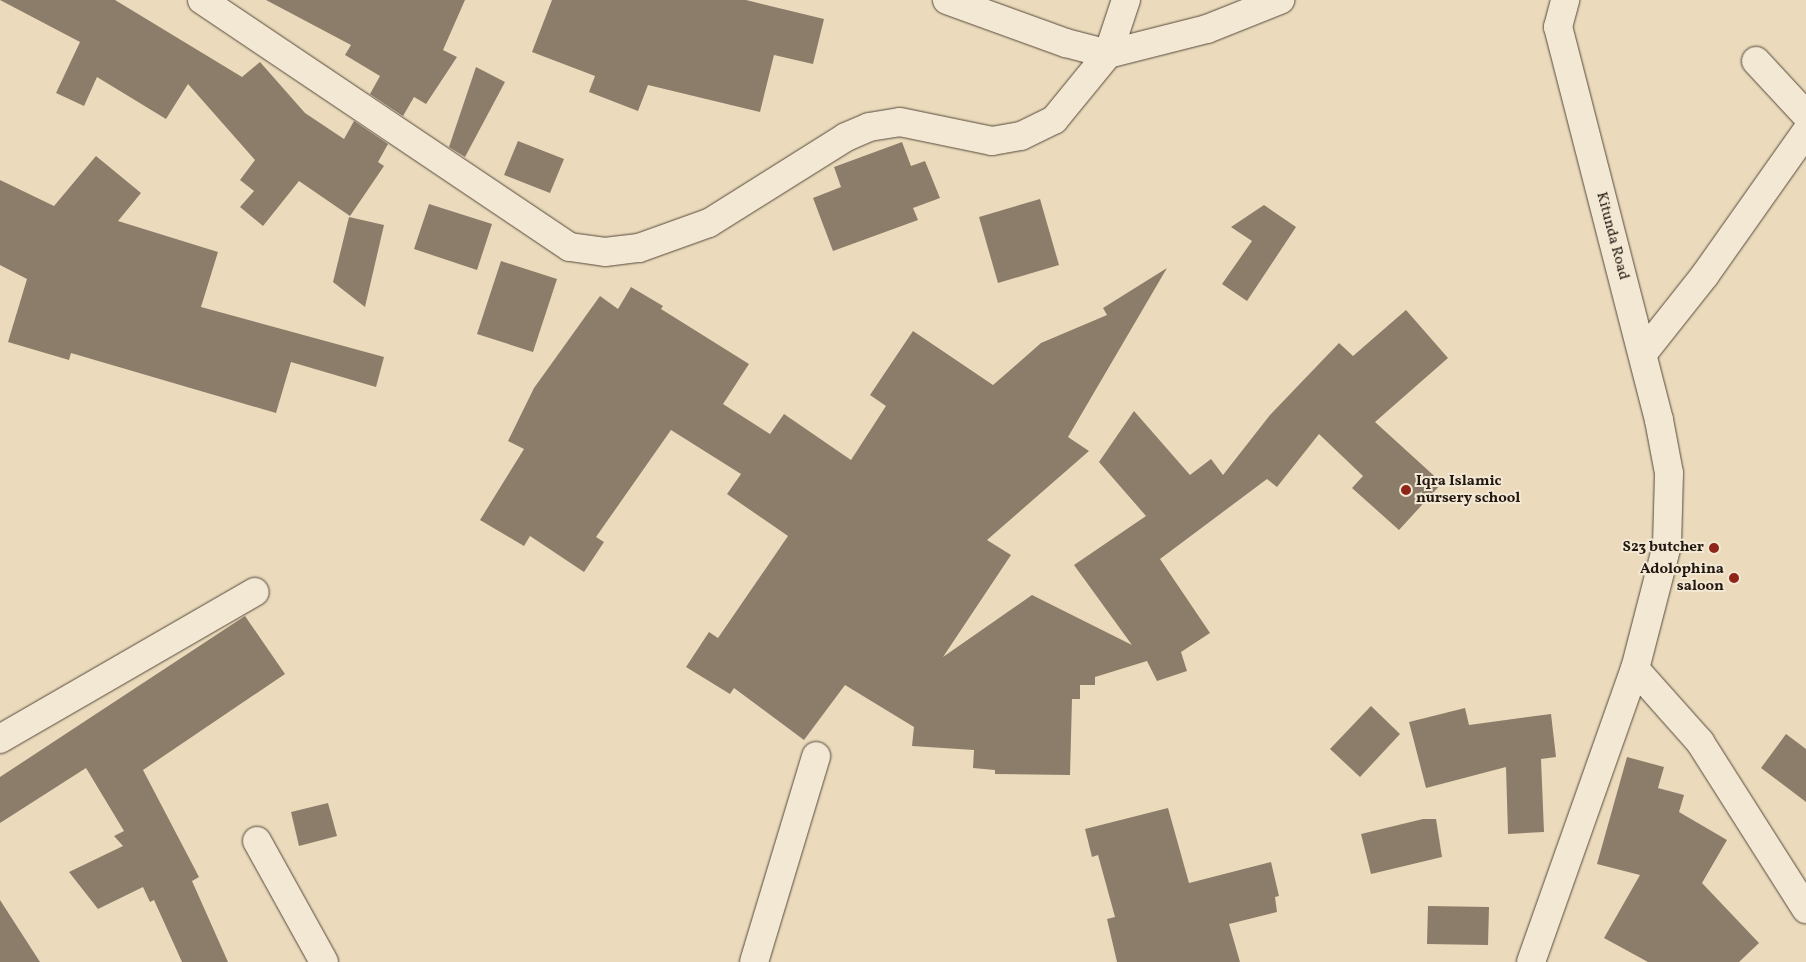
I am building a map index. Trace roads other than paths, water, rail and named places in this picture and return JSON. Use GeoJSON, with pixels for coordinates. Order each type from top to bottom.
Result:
{"type":"FeatureCollection","features":[{"type":"Feature","properties":{"kind":"street"},"geometry":{"type":"LineString","coordinates":[[202,0],[570,247],[605,252],[647,246],[709,223],[846,137],[869,127],[900,122],[992,141],[1021,136],[1054,120],[1108,54],[1126,0]]}},
{"type":"Feature","properties":{"kind":"street"},"geometry":{"type":"LineString","coordinates":[[947,0],[1066,43],[1108,54],[1207,29],[1280,0]]}},
{"type":"Feature","properties":{"kind":"street","name":"Kitunda Road"},"geometry":{"type":"LineString","coordinates":[[1531,962],[1635,669],[1667,545],[1669,473],[1644,352],[1558,27],[1565,0]]}},
{"type":"Feature","properties":{"kind":"street"},"geometry":{"type":"LineString","coordinates":[[1756,61],[1806,115]]}},
{"type":"Feature","properties":{"kind":"street"},"geometry":{"type":"LineString","coordinates":[[1644,352],[1704,275],[1806,132]]}},
{"type":"Feature","properties":{"kind":"street"},"geometry":{"type":"LineString","coordinates":[[0,739],[255,592]]}},
{"type":"Feature","properties":{"kind":"street"},"geometry":{"type":"LineString","coordinates":[[1635,669],[1700,742],[1806,909]]}},
{"type":"Feature","properties":{"kind":"street"},"geometry":{"type":"LineString","coordinates":[[754,962],[816,756]]}},
{"type":"Feature","properties":{"kind":"street"},"geometry":{"type":"LineString","coordinates":[[257,841],[324,962]]}},
{"type":"Feature","properties":{"kind":"place","name":"Iqra Islamic nursery school"},"geometry":{"type":"Point","coordinates":[1406,490]}},
{"type":"Feature","properties":{"kind":"place","name":"S23 butcher"},"geometry":{"type":"Point","coordinates":[1714,548]}},
{"type":"Feature","properties":{"kind":"place","name":"Adolophina saloon"},"geometry":{"type":"Point","coordinates":[1734,578]}}]}
